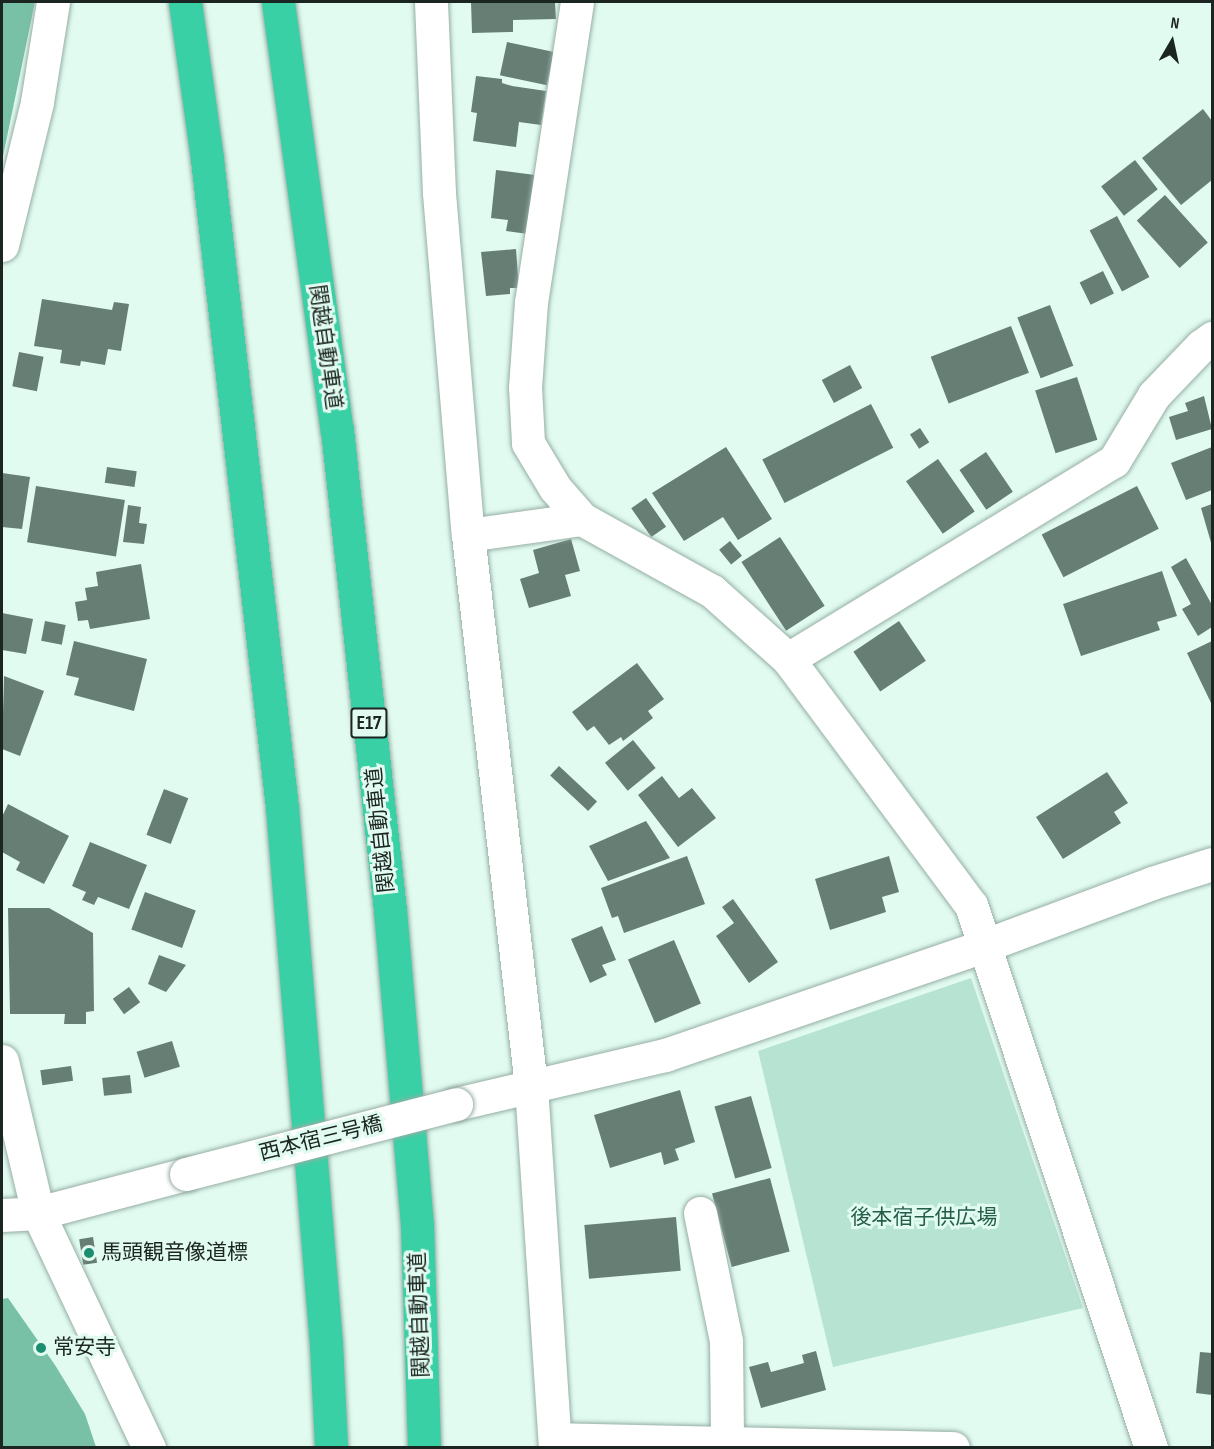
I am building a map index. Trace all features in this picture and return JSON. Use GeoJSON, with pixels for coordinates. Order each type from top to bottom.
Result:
{"type":"FeatureCollection","features":[{"type":"Feature","properties":{"kind":"highway"},"geometry":{"type":"LineString","coordinates":[[185,2],[210,183],[282,807],[326,1344],[331,1448]]}},
{"type":"Feature","properties":{"kind":"highway","name":"関越自動車道"},"geometry":{"type":"LineString","coordinates":[[278,2],[337,430],[390,910],[417,1224],[424,1448]]}},
{"type":"Feature","properties":{"kind":"street"},"geometry":{"type":"LineString","coordinates":[[2,245],[38,102],[53,2]]}},
{"type":"Feature","properties":{"kind":"street"},"geometry":{"type":"LineString","coordinates":[[431,2],[439,193],[468,535],[531,1086],[555,1443],[727,1443],[952,1448]]}},
{"type":"Feature","properties":{"kind":"street"},"geometry":{"type":"LineString","coordinates":[[576,2],[531,302],[525,387],[528,443],[555,488],[582,519],[711,591],[788,659],[970,905],[1151,1448]]}},
{"type":"Feature","properties":{"kind":"street"},"geometry":{"type":"LineString","coordinates":[[788,659],[1114,461],[1154,395],[1209,352]]}},
{"type":"Feature","properties":{"kind":"street"},"geometry":{"type":"LineString","coordinates":[[468,535],[582,519]]}},
{"type":"Feature","properties":{"kind":"street","name":"西本宿三号橋"},"geometry":{"type":"LineString","coordinates":[[2,1215],[38,1213],[456,1104],[665,1055],[983,946],[1152,883],[1212,864]]}},
{"type":"Feature","properties":{"kind":"street"},"geometry":{"type":"LineString","coordinates":[[2,1061],[38,1213],[149,1448]]}},
{"type":"Feature","properties":{"kind":"street"},"geometry":{"type":"LineString","coordinates":[[700,1213],[726,1341],[727,1443]]}},
{"type":"Feature","properties":{"kind":"green space"},"geometry":{"type":"Polygon","coordinates":[[[2,2],[35,2],[2,161],[2,2]]]}},
{"type":"Feature","properties":{"kind":"green space","name":"後本宿子供広場"},"geometry":{"type":"Polygon","coordinates":[[[971,978],[1083,1308],[833,1367],[758,1051],[971,978]]]}},
{"type":"Feature","properties":{"kind":"green space"},"geometry":{"type":"Polygon","coordinates":[[[8,1298],[55,1365],[85,1414],[96,1447],[2,1447],[2,1299],[8,1298]]]}},
{"type":"Feature","properties":{"kind":"building"},"geometry":{"type":"Polygon","coordinates":[[[471,2],[555,2],[556,19],[513,20],[513,32],[472,33],[471,2]]]}},
{"type":"Feature","properties":{"kind":"building"},"geometry":{"type":"Polygon","coordinates":[[[507,42],[554,52],[547,85],[500,75],[507,42]]]}},
{"type":"Feature","properties":{"kind":"building"},"geometry":{"type":"Polygon","coordinates":[[[476,76],[502,79],[502,83],[512,86],[546,91],[541,125],[519,122],[516,147],[473,141],[477,113],[471,112],[476,76]]]}},
{"type":"Feature","properties":{"kind":"building"},"geometry":{"type":"Polygon","coordinates":[[[1203,109],[1212,121],[1212,180],[1181,205],[1142,158],[1203,109]]]}},
{"type":"Feature","properties":{"kind":"building"},"geometry":{"type":"Polygon","coordinates":[[[1135,160],[1158,189],[1124,216],[1101,186],[1135,160]]]}},
{"type":"Feature","properties":{"kind":"building"},"geometry":{"type":"Polygon","coordinates":[[[496,170],[535,175],[528,234],[506,231],[508,220],[491,218],[496,170]]]}},
{"type":"Feature","properties":{"kind":"building"},"geometry":{"type":"Polygon","coordinates":[[[1165,195],[1208,243],[1180,268],[1137,220],[1165,195]]]}},
{"type":"Feature","properties":{"kind":"building"},"geometry":{"type":"Polygon","coordinates":[[[1117,216],[1149,277],[1122,291],[1090,231],[1117,216]]]}},
{"type":"Feature","properties":{"kind":"building"},"geometry":{"type":"Polygon","coordinates":[[[516,249],[519,288],[510,288],[510,294],[486,296],[481,252],[516,249]]]}},
{"type":"Feature","properties":{"kind":"building"},"geometry":{"type":"Polygon","coordinates":[[[1103,271],[1114,293],[1091,305],[1080,282],[1103,271]]]}},
{"type":"Feature","properties":{"kind":"building"},"geometry":{"type":"Polygon","coordinates":[[[42,299],[112,310],[114,302],[129,304],[121,351],[108,349],[105,365],[81,361],[80,366],[60,363],[62,350],[34,346],[42,299]]]}},
{"type":"Feature","properties":{"kind":"building"},"geometry":{"type":"Polygon","coordinates":[[[1050,305],[1073,366],[1041,378],[1017,318],[1050,305]]]}},
{"type":"Feature","properties":{"kind":"building"},"geometry":{"type":"Polygon","coordinates":[[[1011,326],[1029,373],[949,403],[931,357],[1011,326]]]}},
{"type":"Feature","properties":{"kind":"building"},"geometry":{"type":"Polygon","coordinates":[[[19,352],[44,357],[37,391],[12,386],[19,352]]]}},
{"type":"Feature","properties":{"kind":"building"},"geometry":{"type":"Polygon","coordinates":[[[850,365],[862,388],[834,403],[822,380],[850,365]]]}},
{"type":"Feature","properties":{"kind":"building"},"geometry":{"type":"Polygon","coordinates":[[[1077,377],[1097,440],[1056,453],[1035,391],[1077,377]]]}},
{"type":"Feature","properties":{"kind":"building"},"geometry":{"type":"Polygon","coordinates":[[[1204,396],[1212,429],[1176,440],[1169,417],[1188,411],[1185,403],[1204,396]]]}},
{"type":"Feature","properties":{"kind":"building"},"geometry":{"type":"Polygon","coordinates":[[[871,404],[893,448],[785,503],[762,459],[871,404]]]}},
{"type":"Feature","properties":{"kind":"building"},"geometry":{"type":"Polygon","coordinates":[[[920,428],[929,442],[919,449],[910,435],[920,428]]]}},
{"type":"Feature","properties":{"kind":"building"},"geometry":{"type":"Polygon","coordinates":[[[726,447],[772,519],[738,540],[723,517],[684,541],[652,493],[726,447]]]}},
{"type":"Feature","properties":{"kind":"building"},"geometry":{"type":"Polygon","coordinates":[[[1212,447],[1212,490],[1186,500],[1171,463],[1212,447]]]}},
{"type":"Feature","properties":{"kind":"building"},"geometry":{"type":"Polygon","coordinates":[[[986,452],[1013,492],[986,510],[959,470],[986,452]]]}},
{"type":"Feature","properties":{"kind":"building"},"geometry":{"type":"Polygon","coordinates":[[[938,459],[975,511],[943,534],[906,481],[938,459]]]}},
{"type":"Feature","properties":{"kind":"building"},"geometry":{"type":"Polygon","coordinates":[[[107,467],[137,471],[134,487],[105,483],[107,467]]]}},
{"type":"Feature","properties":{"kind":"building"},"geometry":{"type":"Polygon","coordinates":[[[2,473],[30,477],[22,529],[2,527],[2,473]]]}},
{"type":"Feature","properties":{"kind":"building"},"geometry":{"type":"Polygon","coordinates":[[[36,486],[125,500],[116,556],[27,542],[36,486]]]}},
{"type":"Feature","properties":{"kind":"building"},"geometry":{"type":"Polygon","coordinates":[[[1137,486],[1159,529],[1063,577],[1042,535],[1137,486]]]}},
{"type":"Feature","properties":{"kind":"building"},"geometry":{"type":"Polygon","coordinates":[[[646,498],[666,527],[651,537],[631,508],[646,498]]]}},
{"type":"Feature","properties":{"kind":"building"},"geometry":{"type":"Polygon","coordinates":[[[1212,504],[1212,546],[1201,508],[1212,504]]]}},
{"type":"Feature","properties":{"kind":"building"},"geometry":{"type":"Polygon","coordinates":[[[128,505],[141,507],[139,523],[147,524],[144,544],[123,542],[128,505]]]}},
{"type":"Feature","properties":{"kind":"building"},"geometry":{"type":"Polygon","coordinates":[[[780,537],[825,606],[786,631],[741,562],[780,537]]]}},
{"type":"Feature","properties":{"kind":"building"},"geometry":{"type":"Polygon","coordinates":[[[571,539],[580,571],[565,575],[571,596],[529,608],[520,579],[539,573],[533,550],[571,539]]]}},
{"type":"Feature","properties":{"kind":"building"},"geometry":{"type":"Polygon","coordinates":[[[730,541],[742,556],[731,565],[719,550],[730,541]]]}},
{"type":"Feature","properties":{"kind":"building"},"geometry":{"type":"Polygon","coordinates":[[[1186,558],[1212,605],[1212,627],[1198,636],[1182,609],[1191,604],[1171,567],[1186,558]]]}},
{"type":"Feature","properties":{"kind":"building"},"geometry":{"type":"Polygon","coordinates":[[[141,564],[150,619],[90,629],[88,620],[78,621],[75,602],[87,600],[85,588],[98,586],[96,572],[141,564]]]}},
{"type":"Feature","properties":{"kind":"building"},"geometry":{"type":"Polygon","coordinates":[[[1162,571],[1177,616],[1157,622],[1160,630],[1081,656],[1063,604],[1162,571]]]}},
{"type":"Feature","properties":{"kind":"building"},"geometry":{"type":"Polygon","coordinates":[[[2,613],[33,619],[26,654],[2,650],[2,613]]]}},
{"type":"Feature","properties":{"kind":"building"},"geometry":{"type":"Polygon","coordinates":[[[45,621],[66,625],[62,645],[41,641],[45,621]]]}},
{"type":"Feature","properties":{"kind":"building"},"geometry":{"type":"Polygon","coordinates":[[[899,621],[926,661],[880,692],[853,652],[899,621]]]}},
{"type":"Feature","properties":{"kind":"building"},"geometry":{"type":"Polygon","coordinates":[[[74,641],[147,659],[134,711],[74,695],[79,678],[66,675],[74,641]]]}},
{"type":"Feature","properties":{"kind":"building"},"geometry":{"type":"Polygon","coordinates":[[[1212,641],[1212,705],[1187,653],[1212,641]]]}},
{"type":"Feature","properties":{"kind":"building"},"geometry":{"type":"Polygon","coordinates":[[[637,663],[664,699],[648,711],[653,718],[623,741],[621,737],[609,745],[594,726],[587,731],[572,712],[637,663]]]}},
{"type":"Feature","properties":{"kind":"building"},"geometry":{"type":"Polygon","coordinates":[[[4,676],[44,691],[20,756],[2,749],[4,676]]]}},
{"type":"Feature","properties":{"kind":"building"},"geometry":{"type":"Polygon","coordinates":[[[633,740],[656,768],[628,791],[605,763],[633,740]]]}},
{"type":"Feature","properties":{"kind":"building"},"geometry":{"type":"Polygon","coordinates":[[[559,766],[597,801],[588,811],[550,776],[559,766]]]}},
{"type":"Feature","properties":{"kind":"building"},"geometry":{"type":"Polygon","coordinates":[[[1107,772],[1128,803],[1114,812],[1121,823],[1063,859],[1036,817],[1107,772]]]}},
{"type":"Feature","properties":{"kind":"building"},"geometry":{"type":"Polygon","coordinates":[[[662,776],[679,798],[692,788],[716,818],[678,847],[638,795],[662,776]]]}},
{"type":"Feature","properties":{"kind":"building"},"geometry":{"type":"Polygon","coordinates":[[[164,789],[188,798],[171,844],[146,835],[164,789]]]}},
{"type":"Feature","properties":{"kind":"building"},"geometry":{"type":"Polygon","coordinates":[[[8,804],[69,836],[44,884],[16,870],[20,862],[2,852],[2,817],[8,804]]]}},
{"type":"Feature","properties":{"kind":"building"},"geometry":{"type":"Polygon","coordinates":[[[646,821],[670,858],[608,881],[589,846],[646,821]]]}},
{"type":"Feature","properties":{"kind":"building"},"geometry":{"type":"Polygon","coordinates":[[[90,842],[147,865],[129,909],[98,897],[94,905],[82,900],[86,892],[72,886],[90,842]]]}},
{"type":"Feature","properties":{"kind":"building"},"geometry":{"type":"Polygon","coordinates":[[[687,856],[705,904],[624,933],[618,916],[612,918],[601,888],[687,856]]]}},
{"type":"Feature","properties":{"kind":"building"},"geometry":{"type":"Polygon","coordinates":[[[889,856],[899,892],[882,897],[886,912],[830,930],[815,879],[889,856]]]}},
{"type":"Feature","properties":{"kind":"building"},"geometry":{"type":"Polygon","coordinates":[[[145,892],[196,910],[182,948],[131,930],[145,892]]]}},
{"type":"Feature","properties":{"kind":"building"},"geometry":{"type":"Polygon","coordinates":[[[733,899],[778,962],[749,983],[716,936],[734,923],[722,907],[733,899]]]}},
{"type":"Feature","properties":{"kind":"building"},"geometry":{"type":"Polygon","coordinates":[[[8,908],[49,908],[93,933],[94,1011],[86,1012],[86,1024],[64,1024],[65,1014],[10,1014],[8,908]]]}},
{"type":"Feature","properties":{"kind":"building"},"geometry":{"type":"Polygon","coordinates":[[[602,926],[616,960],[602,965],[607,975],[590,983],[571,939],[602,926]]]}},
{"type":"Feature","properties":{"kind":"building"},"geometry":{"type":"Polygon","coordinates":[[[674,940],[701,1004],[655,1023],[628,960],[674,940]]]}},
{"type":"Feature","properties":{"kind":"building"},"geometry":{"type":"Polygon","coordinates":[[[159,955],[186,965],[166,992],[148,984],[159,955]]]}},
{"type":"Feature","properties":{"kind":"building"},"geometry":{"type":"Polygon","coordinates":[[[129,987],[140,1002],[124,1014],[113,999],[129,987]]]}},
{"type":"Feature","properties":{"kind":"building"},"geometry":{"type":"Polygon","coordinates":[[[172,1041],[180,1067],[145,1078],[137,1052],[172,1041]]]}},
{"type":"Feature","properties":{"kind":"building"},"geometry":{"type":"Polygon","coordinates":[[[71,1066],[73,1081],[42,1085],[40,1070],[71,1066]]]}},
{"type":"Feature","properties":{"kind":"building"},"geometry":{"type":"Polygon","coordinates":[[[130,1075],[132,1093],[104,1096],[102,1078],[130,1075]]]}},
{"type":"Feature","properties":{"kind":"building"},"geometry":{"type":"Polygon","coordinates":[[[680,1090],[695,1142],[675,1149],[679,1160],[664,1165],[661,1152],[610,1168],[594,1115],[680,1090]]]}},
{"type":"Feature","properties":{"kind":"building"},"geometry":{"type":"Polygon","coordinates":[[[751,1096],[772,1168],[735,1179],[714,1106],[751,1096]]]}},
{"type":"Feature","properties":{"kind":"building"},"geometry":{"type":"Polygon","coordinates":[[[770,1178],[790,1251],[732,1267],[712,1194],[770,1178]]]}},
{"type":"Feature","properties":{"kind":"building"},"geometry":{"type":"Polygon","coordinates":[[[676,1217],[681,1271],[589,1279],[584,1225],[676,1217]]]}},
{"type":"Feature","properties":{"kind":"building"},"geometry":{"type":"Polygon","coordinates":[[[93,1237],[97,1263],[83,1265],[79,1239],[93,1237]]]}},
{"type":"Feature","properties":{"kind":"building"},"geometry":{"type":"Polygon","coordinates":[[[816,1351],[826,1390],[761,1408],[749,1367],[768,1362],[771,1372],[804,1363],[802,1355],[816,1351]]]}},
{"type":"Feature","properties":{"kind":"building"},"geometry":{"type":"Polygon","coordinates":[[[1200,1352],[1212,1353],[1212,1395],[1196,1393],[1200,1352]]]}},
{"type":"Feature","properties":{"kind":"place","name":"馬頭観音像道標"},"geometry":{"type":"Point","coordinates":[89,1253]}},
{"type":"Feature","properties":{"kind":"place","name":"常安寺"},"geometry":{"type":"Point","coordinates":[41,1348]}}]}
